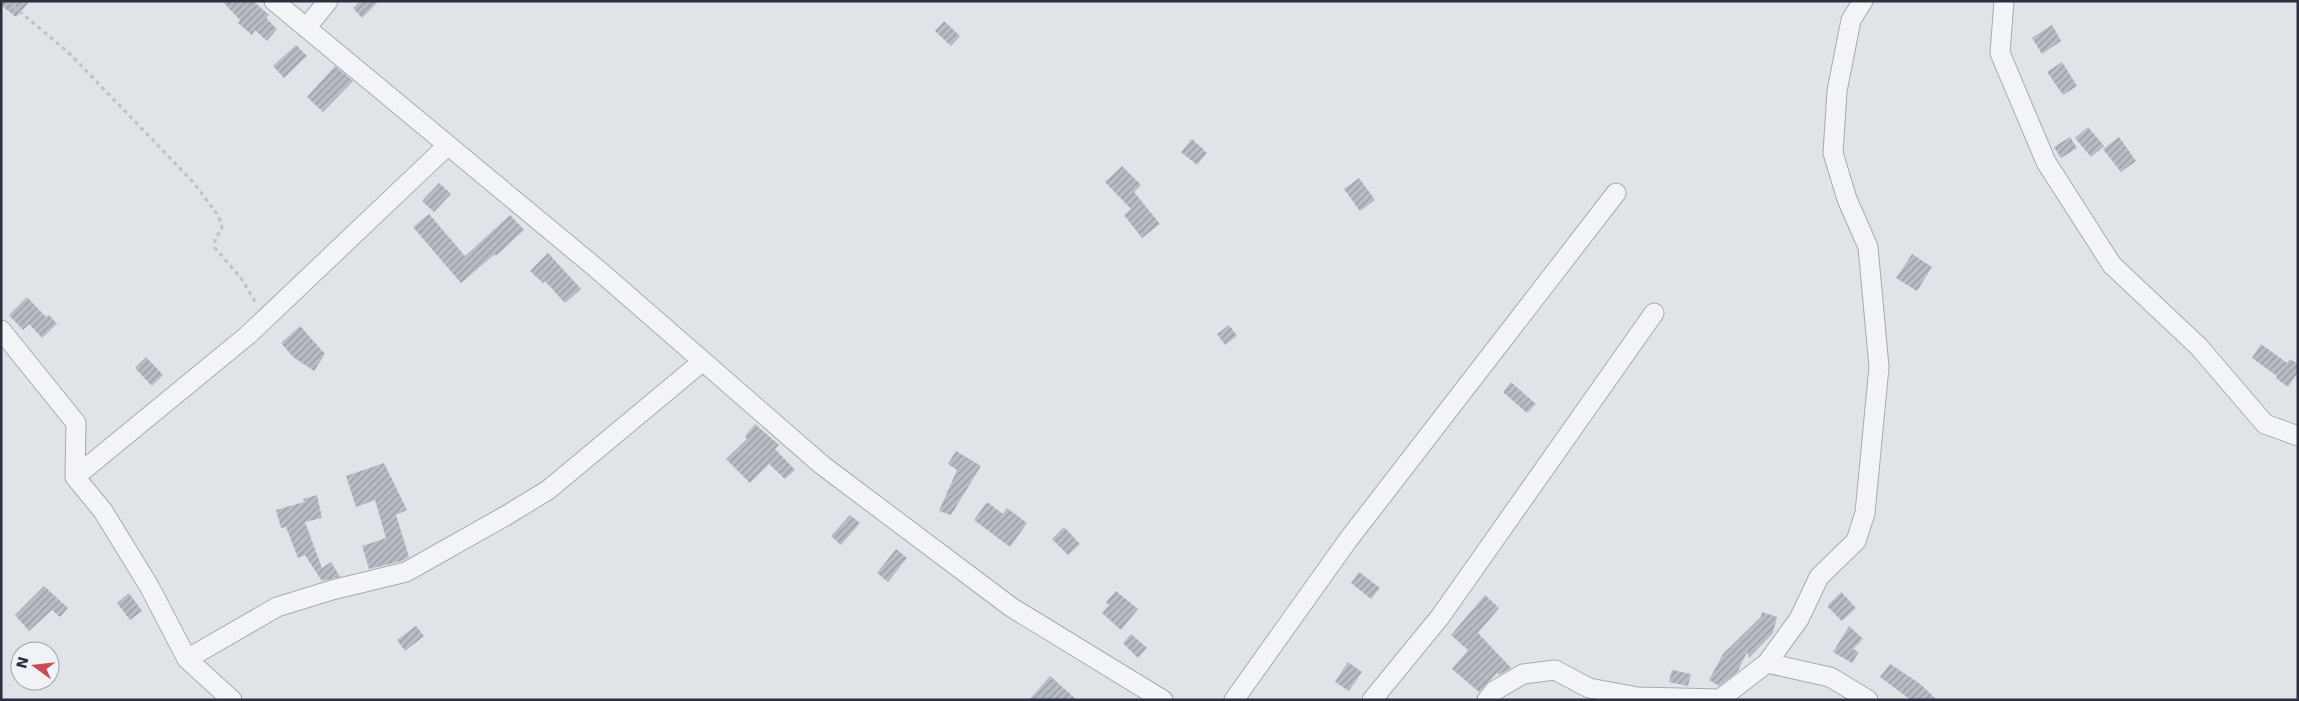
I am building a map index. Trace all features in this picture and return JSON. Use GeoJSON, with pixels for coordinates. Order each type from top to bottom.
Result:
{"type":"FeatureCollection","features":[{"type":"Feature","properties":{"kind":"street"},"geometry":{"type":"LineString","coordinates":[[274,1],[447,146],[568,244],[822,465],[1011,607],[1163,700]]}},
{"type":"Feature","properties":{"kind":"street"},"geometry":{"type":"LineString","coordinates":[[306,28],[328,1]]}},
{"type":"Feature","properties":{"kind":"street"},"geometry":{"type":"LineString","coordinates":[[1486,700],[1494,691],[1523,674],[1556,670],[1589,688],[1638,698],[1720,699],[1767,663],[1799,619],[1819,577],[1856,541],[1865,513],[1879,367],[1868,247],[1848,199],[1833,153],[1837,91],[1852,20],[1863,1]]}},
{"type":"Feature","properties":{"kind":"street"},"geometry":{"type":"LineString","coordinates":[[2004,1],[2000,52],[2046,162],[2112,265],[2199,347],[2265,424],[2298,436]]}},
{"type":"Feature","properties":{"kind":"street"},"geometry":{"type":"LineString","coordinates":[[75,477],[262,322],[447,146]]}},
{"type":"Feature","properties":{"kind":"street"},"geometry":{"type":"LineString","coordinates":[[1234,700],[1348,540],[1616,193]]}},
{"type":"Feature","properties":{"kind":"street"},"geometry":{"type":"LineString","coordinates":[[1372,700],[1440,617],[1654,313]]}},
{"type":"Feature","properties":{"kind":"street"},"geometry":{"type":"LineString","coordinates":[[1,330],[76,423],[75,477],[108,520],[149,586],[187,659],[232,700]]}},
{"type":"Feature","properties":{"kind":"street"},"geometry":{"type":"LineString","coordinates":[[187,659],[277,607],[332,590],[406,572],[508,515],[548,490],[703,361]]}},
{"type":"Feature","properties":{"kind":"street"},"geometry":{"type":"LineString","coordinates":[[1767,663],[1830,677],[1868,700]]}},
{"type":"Feature","properties":{"kind":"path"},"geometry":{"type":"LineString","coordinates":[[7,1],[68,52],[194,183],[219,217],[222,228],[215,238],[215,248],[241,278],[258,305],[262,322]]}},
{"type":"Feature","properties":{"kind":"building"},"geometry":{"type":"Polygon","coordinates":[[[1,1],[30,1],[16,17],[1,5],[1,1]]]}},
{"type":"Feature","properties":{"kind":"building"},"geometry":{"type":"Polygon","coordinates":[[[222,1],[253,1],[269,15],[266,18],[277,29],[267,41],[255,30],[252,35],[238,23],[240,20],[222,1]]]}},
{"type":"Feature","properties":{"kind":"building"},"geometry":{"type":"Polygon","coordinates":[[[360,1],[379,1],[362,18],[353,8],[360,1]]]}},
{"type":"Feature","properties":{"kind":"building"},"geometry":{"type":"Polygon","coordinates":[[[944,21],[960,36],[951,46],[935,31],[944,21]]]}},
{"type":"Feature","properties":{"kind":"building"},"geometry":{"type":"Polygon","coordinates":[[[2052,25],[2061,41],[2042,54],[2032,38],[2052,25]]]}},
{"type":"Feature","properties":{"kind":"building"},"geometry":{"type":"Polygon","coordinates":[[[296,45],[307,56],[284,78],[273,66],[296,45]]]}},
{"type":"Feature","properties":{"kind":"building"},"geometry":{"type":"Polygon","coordinates":[[[2062,62],[2077,86],[2063,95],[2047,72],[2062,62]]]}},
{"type":"Feature","properties":{"kind":"building"},"geometry":{"type":"Polygon","coordinates":[[[335,66],[353,81],[323,112],[307,97],[335,66]]]}},
{"type":"Feature","properties":{"kind":"building"},"geometry":{"type":"Polygon","coordinates":[[[2088,127],[2104,146],[2091,157],[2075,138],[2088,127]]]}},
{"type":"Feature","properties":{"kind":"building"},"geometry":{"type":"Polygon","coordinates":[[[2070,137],[2077,148],[2061,158],[2054,147],[2070,137]]]}},
{"type":"Feature","properties":{"kind":"building"},"geometry":{"type":"Polygon","coordinates":[[[2119,137],[2136,161],[2121,172],[2103,149],[2119,137]]]}},
{"type":"Feature","properties":{"kind":"building"},"geometry":{"type":"Polygon","coordinates":[[[1192,139],[1207,153],[1197,165],[1181,152],[1192,139]]]}},
{"type":"Feature","properties":{"kind":"building"},"geometry":{"type":"Polygon","coordinates":[[[1122,166],[1141,185],[1134,192],[1160,224],[1142,238],[1124,215],[1131,209],[1105,182],[1122,166]]]}},
{"type":"Feature","properties":{"kind":"building"},"geometry":{"type":"Polygon","coordinates":[[[1359,178],[1375,200],[1360,211],[1344,189],[1359,178]]]}},
{"type":"Feature","properties":{"kind":"building"},"geometry":{"type":"Polygon","coordinates":[[[439,183],[451,194],[434,212],[422,201],[439,183]]]}},
{"type":"Feature","properties":{"kind":"building"},"geometry":{"type":"Polygon","coordinates":[[[429,214],[465,256],[510,215],[524,230],[496,256],[495,254],[461,283],[413,227],[429,214]]]}},
{"type":"Feature","properties":{"kind":"building"},"geometry":{"type":"Polygon","coordinates":[[[548,253],[581,289],[565,303],[545,281],[543,283],[530,271],[548,253]]]}},
{"type":"Feature","properties":{"kind":"building"},"geometry":{"type":"Polygon","coordinates":[[[1912,254],[1932,267],[1917,291],[1896,278],[1912,254]]]}},
{"type":"Feature","properties":{"kind":"building"},"geometry":{"type":"Polygon","coordinates":[[[27,297],[46,317],[49,315],[57,324],[42,338],[29,324],[23,330],[9,315],[27,297]]]}},
{"type":"Feature","properties":{"kind":"building"},"geometry":{"type":"Polygon","coordinates":[[[1229,325],[1237,336],[1225,345],[1217,334],[1229,325]]]}},
{"type":"Feature","properties":{"kind":"building"},"geometry":{"type":"Polygon","coordinates":[[[300,326],[325,354],[314,371],[293,357],[281,343],[300,326]]]}},
{"type":"Feature","properties":{"kind":"building"},"geometry":{"type":"Polygon","coordinates":[[[2261,344],[2287,363],[2290,359],[2298,364],[2298,372],[2288,387],[2276,378],[2277,376],[2252,358],[2261,344]]]}},
{"type":"Feature","properties":{"kind":"building"},"geometry":{"type":"Polygon","coordinates":[[[146,357],[163,375],[152,386],[135,368],[146,357]]]}},
{"type":"Feature","properties":{"kind":"building"},"geometry":{"type":"Polygon","coordinates":[[[1511,382],[1536,404],[1527,413],[1503,392],[1511,382]]]}},
{"type":"Feature","properties":{"kind":"building"},"geometry":{"type":"Polygon","coordinates":[[[755,424],[779,445],[775,449],[795,470],[785,479],[769,464],[750,483],[726,459],[747,439],[745,436],[755,424]]]}},
{"type":"Feature","properties":{"kind":"building"},"geometry":{"type":"Polygon","coordinates":[[[956,451],[981,466],[951,515],[939,511],[957,470],[948,464],[956,451]]]}},
{"type":"Feature","properties":{"kind":"building"},"geometry":{"type":"Polygon","coordinates":[[[384,463],[407,510],[396,515],[409,557],[402,561],[369,569],[362,546],[386,538],[375,500],[356,507],[346,476],[384,463]]]}},
{"type":"Feature","properties":{"kind":"building"},"geometry":{"type":"Polygon","coordinates":[[[317,495],[322,518],[305,522],[322,568],[331,562],[340,577],[322,581],[305,555],[298,558],[286,527],[281,528],[276,510],[304,502],[303,499],[317,495]]]}},
{"type":"Feature","properties":{"kind":"building"},"geometry":{"type":"Polygon","coordinates":[[[987,502],[1003,514],[1007,508],[1027,523],[1010,547],[974,520],[987,502]]]}},
{"type":"Feature","properties":{"kind":"building"},"geometry":{"type":"Polygon","coordinates":[[[850,515],[860,523],[841,545],[831,536],[850,515]]]}},
{"type":"Feature","properties":{"kind":"building"},"geometry":{"type":"Polygon","coordinates":[[[1064,527],[1080,544],[1068,555],[1052,539],[1064,527]]]}},
{"type":"Feature","properties":{"kind":"building"},"geometry":{"type":"Polygon","coordinates":[[[896,549],[907,558],[888,582],[877,573],[896,549]]]}},
{"type":"Feature","properties":{"kind":"building"},"geometry":{"type":"Polygon","coordinates":[[[1359,572],[1380,588],[1371,599],[1351,583],[1359,572]]]}},
{"type":"Feature","properties":{"kind":"building"},"geometry":{"type":"Polygon","coordinates":[[[44,586],[68,608],[60,617],[52,610],[29,631],[15,615],[44,586]]]}},
{"type":"Feature","properties":{"kind":"building"},"geometry":{"type":"Polygon","coordinates":[[[1116,591],[1138,609],[1121,630],[1102,613],[1109,605],[1106,602],[1116,591]]]}},
{"type":"Feature","properties":{"kind":"building"},"geometry":{"type":"Polygon","coordinates":[[[1841,592],[1856,608],[1842,621],[1827,606],[1841,592]]]}},
{"type":"Feature","properties":{"kind":"building"},"geometry":{"type":"Polygon","coordinates":[[[129,593],[142,611],[130,620],[117,603],[129,593]]]}},
{"type":"Feature","properties":{"kind":"building"},"geometry":{"type":"Polygon","coordinates":[[[1485,595],[1499,608],[1478,633],[1511,668],[1499,675],[1497,673],[1479,692],[1452,669],[1468,650],[1451,635],[1485,595]]]}},
{"type":"Feature","properties":{"kind":"building"},"geometry":{"type":"Polygon","coordinates":[[[1762,612],[1777,617],[1773,633],[1749,658],[1747,652],[1738,671],[1719,686],[1709,680],[1723,654],[1761,617],[1762,612]]]}},
{"type":"Feature","properties":{"kind":"building"},"geometry":{"type":"Polygon","coordinates":[[[416,626],[424,636],[405,651],[397,640],[416,626]]]}},
{"type":"Feature","properties":{"kind":"building"},"geometry":{"type":"Polygon","coordinates":[[[1849,626],[1863,639],[1853,649],[1859,652],[1852,663],[1833,652],[1849,626]]]}},
{"type":"Feature","properties":{"kind":"building"},"geometry":{"type":"Polygon","coordinates":[[[1131,634],[1147,648],[1138,658],[1123,643],[1131,634]]]}},
{"type":"Feature","properties":{"kind":"building"},"geometry":{"type":"Polygon","coordinates":[[[1348,662],[1362,672],[1349,691],[1335,682],[1348,662]]]}},
{"type":"Feature","properties":{"kind":"building"},"geometry":{"type":"Polygon","coordinates":[[[1890,664],[1919,683],[1937,700],[1911,700],[1880,677],[1890,664]]]}},
{"type":"Feature","properties":{"kind":"building"},"geometry":{"type":"Polygon","coordinates":[[[1672,670],[1691,674],[1688,686],[1669,682],[1672,670]]]}},
{"type":"Feature","properties":{"kind":"building"},"geometry":{"type":"Polygon","coordinates":[[[1050,676],[1077,700],[1029,700],[1050,676]]]}}]}
